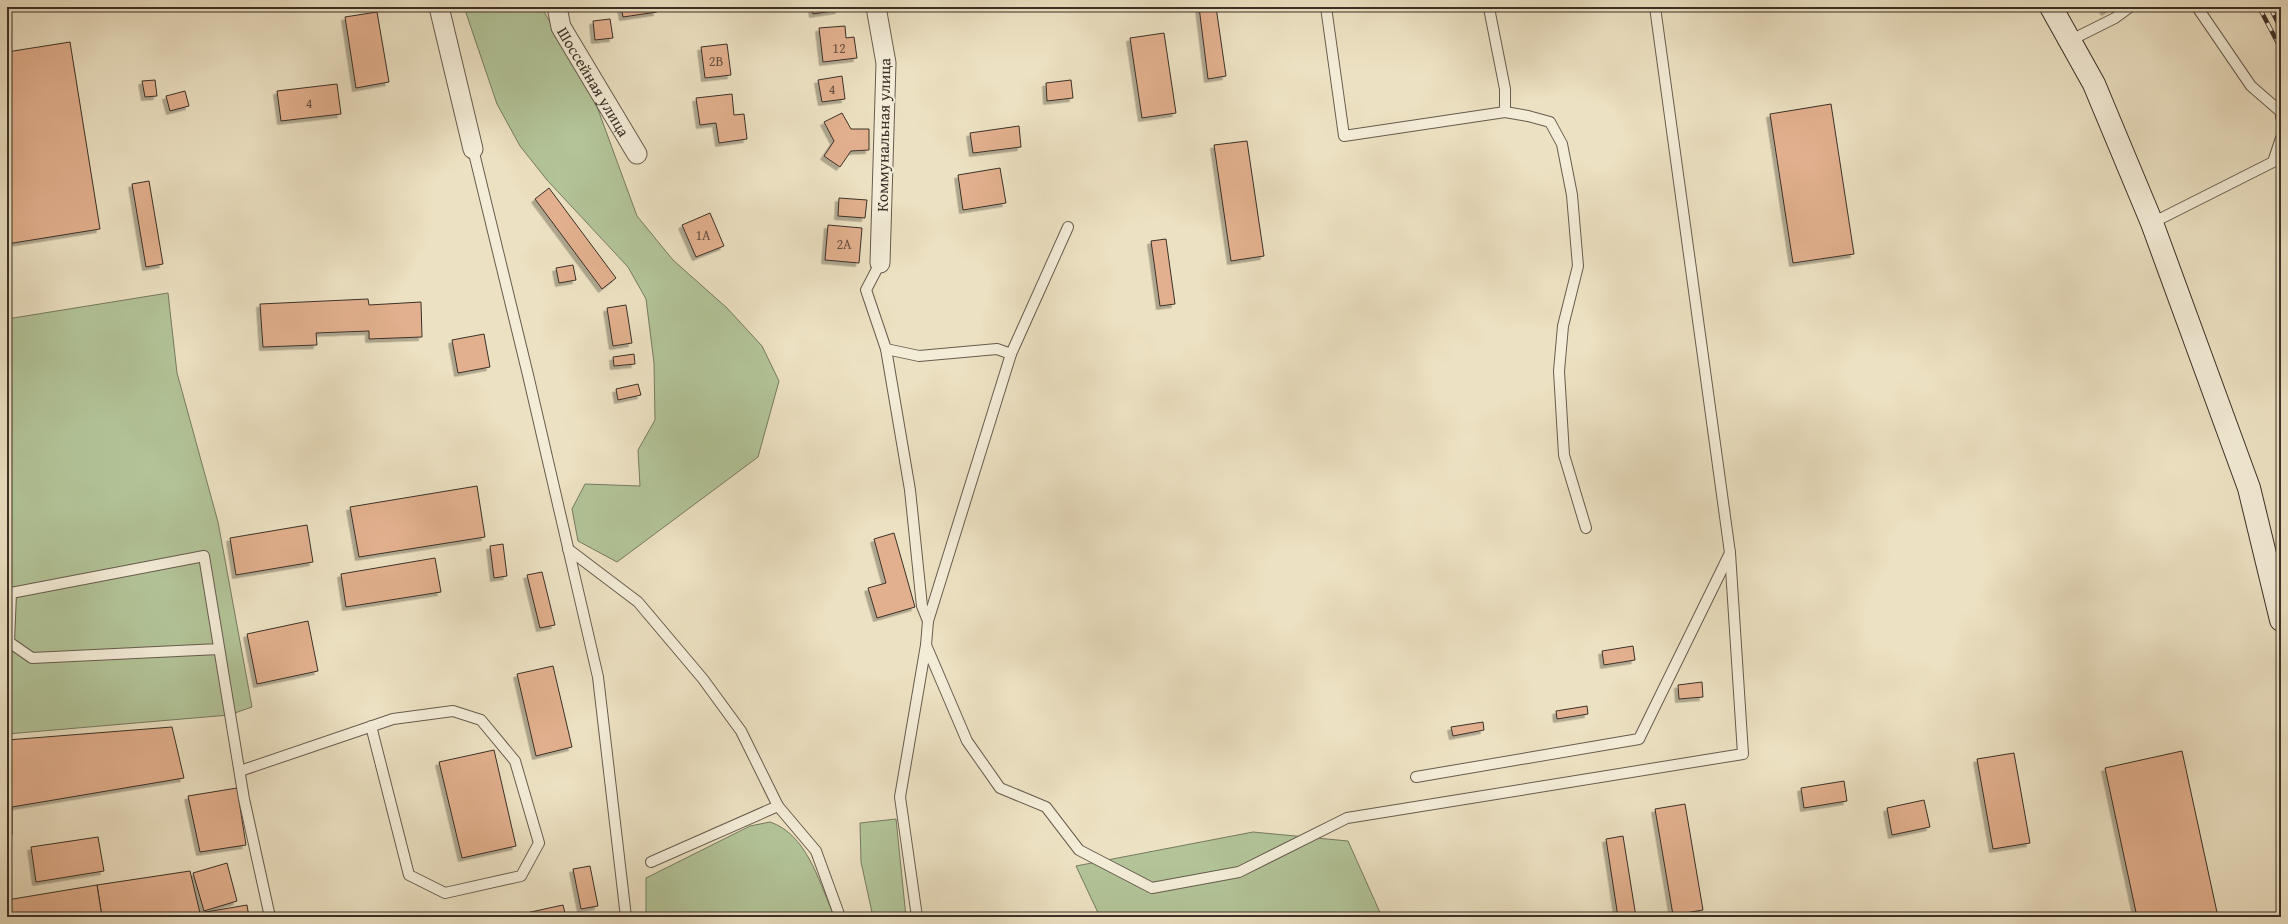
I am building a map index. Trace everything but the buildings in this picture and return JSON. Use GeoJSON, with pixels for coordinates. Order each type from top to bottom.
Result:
{"type":"FeatureCollection","features":[{"type":"Feature","properties":{"kind":"main road"},"geometry":{"type":"LineString","coordinates":[[2050,7],[2071,40],[2094,84],[2152,223],[2249,488],[2281,620]]}},
{"type":"Feature","properties":{"kind":"street"},"geometry":{"type":"LineString","coordinates":[[439,7],[473,149]]}},
{"type":"Feature","properties":{"kind":"street","name":"Шоссейная улица"},"geometry":{"type":"LineString","coordinates":[[557,7],[562,27],[638,154]]}},
{"type":"Feature","properties":{"kind":"street","name":"Коммунальная улица"},"geometry":{"type":"LineString","coordinates":[[876,7],[886,62],[880,263]]}},
{"type":"Feature","properties":{"kind":"lane"},"geometry":{"type":"LineString","coordinates":[[1326,7],[1344,136],[1505,112],[1550,122],[1562,144],[1572,195],[1578,266],[1563,326],[1559,371],[1564,456],[1586,528]]}},
{"type":"Feature","properties":{"kind":"lane"},"geometry":{"type":"LineString","coordinates":[[926,645],[967,741],[1000,788],[1046,807],[1079,850],[1152,888],[1239,872],[1347,818],[1743,754],[1730,554],[1655,7]]}},
{"type":"Feature","properties":{"kind":"lane"},"geometry":{"type":"LineString","coordinates":[[2071,40],[2115,18],[2130,7]]}},
{"type":"Feature","properties":{"kind":"lane"},"geometry":{"type":"LineString","coordinates":[[2197,7],[2251,86],[2281,112],[2281,117]]}},
{"type":"Feature","properties":{"kind":"lane"},"geometry":{"type":"LineString","coordinates":[[1489,8],[1505,89],[1505,112]]}},
{"type":"Feature","properties":{"kind":"lane"},"geometry":{"type":"LineString","coordinates":[[2152,223],[2273,162],[2281,138]]}},
{"type":"Feature","properties":{"kind":"lane"},"geometry":{"type":"LineString","coordinates":[[473,149],[598,677],[626,917]]}},
{"type":"Feature","properties":{"kind":"lane"},"geometry":{"type":"LineString","coordinates":[[917,917],[900,797],[926,645],[928,621],[1011,354],[1068,227]]}},
{"type":"Feature","properties":{"kind":"lane"},"geometry":{"type":"LineString","coordinates":[[880,263],[866,290],[886,349],[910,490],[922,606],[928,621]]}},
{"type":"Feature","properties":{"kind":"lane"},"geometry":{"type":"LineString","coordinates":[[886,349],[919,356],[996,349],[1011,354]]}},
{"type":"Feature","properties":{"kind":"lane"},"geometry":{"type":"LineString","coordinates":[[568,549],[638,602],[703,679],[741,730],[778,806],[816,851],[840,917]]}},
{"type":"Feature","properties":{"kind":"lane"},"geometry":{"type":"LineString","coordinates":[[1416,777],[1639,739],[1730,554]]}},
{"type":"Feature","properties":{"kind":"lane"},"geometry":{"type":"LineString","coordinates":[[219,649],[32,658],[9,642],[10,593],[204,556],[240,771],[270,917]]}},
{"type":"Feature","properties":{"kind":"lane"},"geometry":{"type":"LineString","coordinates":[[240,771],[371,726],[393,719],[453,711],[481,720],[515,761],[539,843],[521,876],[445,893],[409,875],[371,726]]}},
{"type":"Feature","properties":{"kind":"lane"},"geometry":{"type":"LineString","coordinates":[[651,862],[778,806]]}},
{"type":"Feature","properties":{"kind":"green space"},"geometry":{"type":"Polygon","coordinates":[[[464,7],[541,7],[592,93],[637,216],[673,260],[727,308],[762,346],[779,381],[758,457],[617,562],[578,541],[572,509],[585,484],[640,486],[638,450],[655,420],[654,363],[646,299],[628,267],[547,180],[520,146],[497,104],[464,7]]]}},
{"type":"Feature","properties":{"kind":"green space"},"geometry":{"type":"Polygon","coordinates":[[[168,293],[177,373],[218,522],[252,707],[229,715],[7,734],[7,319],[168,293]]]}},
{"type":"Feature","properties":{"kind":"green space"},"geometry":{"type":"Polygon","coordinates":[[[896,819],[906,917],[873,917],[861,862],[860,823],[896,819]]]}},
{"type":"Feature","properties":{"kind":"green space"},"geometry":{"type":"Polygon","coordinates":[[[770,822],[793,836],[802,847],[816,872],[832,911],[832,917],[646,917],[646,878],[750,826],[770,822]]]}},
{"type":"Feature","properties":{"kind":"green space"},"geometry":{"type":"Polygon","coordinates":[[[1253,832],[1348,841],[1382,917],[1100,917],[1076,866],[1253,832]]]}},
{"type":"Feature","properties":{"kind":"railway"},"geometry":{"type":"LineString","coordinates":[[2259,7],[2281,49]]}},
{"type":"Feature","properties":{"kind":"railway"},"geometry":{"type":"LineString","coordinates":[[2270,7],[2281,29]]}}]}
